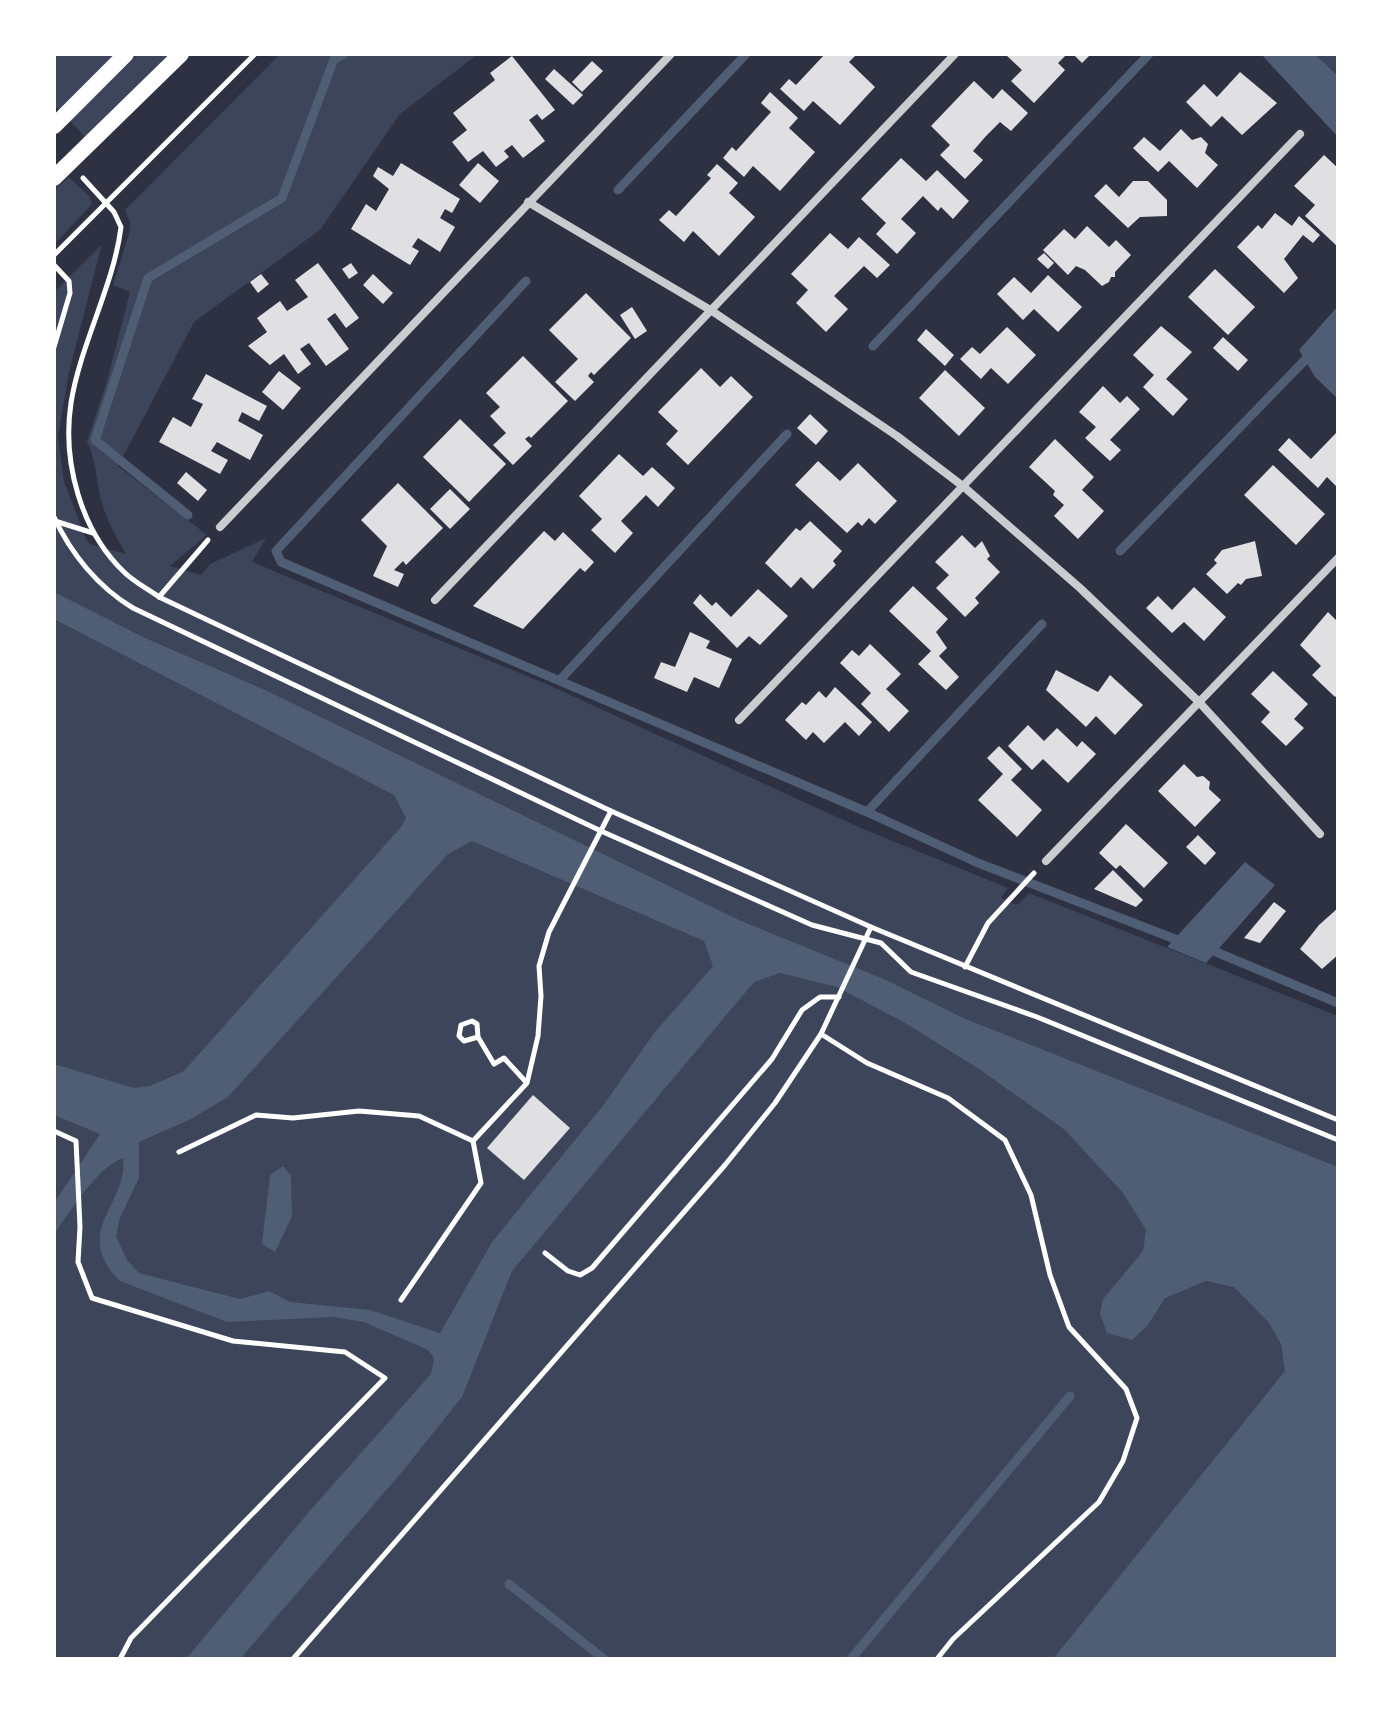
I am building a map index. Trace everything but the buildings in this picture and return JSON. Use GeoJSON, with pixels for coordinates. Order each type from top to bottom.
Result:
{"type":"FeatureCollection","features":[{"type":"Feature","properties":{"kind":"main road"},"geometry":{"type":"LineString","coordinates":[[54,126],[126,54]]}},
{"type":"Feature","properties":{"kind":"main road"},"geometry":{"type":"LineString","coordinates":[[54,178],[181,54]]}},
{"type":"Feature","properties":{"kind":"street"},"geometry":{"type":"LineString","coordinates":[[220,527],[671,54]]}},
{"type":"Feature","properties":{"kind":"street"},"geometry":{"type":"LineString","coordinates":[[435,600],[955,54]]}},
{"type":"Feature","properties":{"kind":"street"},"geometry":{"type":"LineString","coordinates":[[739,720],[1300,134]]}},
{"type":"Feature","properties":{"kind":"street"},"geometry":{"type":"LineString","coordinates":[[528,202],[712,311],[897,436],[964,487],[1080,588],[1199,702],[1320,834]]}},
{"type":"Feature","properties":{"kind":"street"},"geometry":{"type":"LineString","coordinates":[[1046,861],[1338,558]]}},
{"type":"Feature","properties":{"kind":"path"},"geometry":{"type":"LineString","coordinates":[[54,255],[255,54]]}},
{"type":"Feature","properties":{"kind":"path"},"geometry":{"type":"LineString","coordinates":[[106,202],[119,220],[120,234],[71,403],[69,446],[77,490],[93,533],[127,575],[159,597],[611,811],[965,967],[1338,1120]]}},
{"type":"Feature","properties":{"kind":"path"},"geometry":{"type":"LineString","coordinates":[[54,265],[69,281],[70,293],[54,347]]}},
{"type":"Feature","properties":{"kind":"path"},"geometry":{"type":"LineString","coordinates":[[55,519],[93,533]]}},
{"type":"Feature","properties":{"kind":"path"},"geometry":{"type":"LineString","coordinates":[[55,519],[80,560],[97,580],[133,608],[601,831],[812,925],[830,932],[845,932],[866,938],[887,947],[911,972],[1037,1017],[1338,1140]]}},
{"type":"Feature","properties":{"kind":"path"},"geometry":{"type":"LineString","coordinates":[[159,597],[220,527]]}},
{"type":"Feature","properties":{"kind":"path"},"geometry":{"type":"LineString","coordinates":[[473,1141],[527,1083],[538,1036],[541,996],[539,966],[549,932],[574,889],[611,811]]}},
{"type":"Feature","properties":{"kind":"path"},"geometry":{"type":"LineString","coordinates":[[965,967],[988,923],[1046,861]]}},
{"type":"Feature","properties":{"kind":"path"},"geometry":{"type":"LineString","coordinates":[[293,1659],[725,1165],[775,1103],[821,1034],[871,927]]}},
{"type":"Feature","properties":{"kind":"path"},"geometry":{"type":"LineString","coordinates":[[545,1253],[568,1271],[580,1275],[592,1268],[772,1059],[802,1010],[820,997],[839,997]]}},
{"type":"Feature","properties":{"kind":"path"},"geometry":{"type":"LineString","coordinates":[[478,1037],[464,1041],[459,1036],[461,1025],[472,1021],[477,1024],[478,1037],[494,1064],[504,1058],[527,1083]]}},
{"type":"Feature","properties":{"kind":"path"},"geometry":{"type":"LineString","coordinates":[[821,1034],[867,1063],[948,1098],[1005,1140],[1031,1195],[1050,1275],[1069,1327],[1126,1389],[1137,1418],[1123,1461],[1099,1502],[953,1639],[937,1659]]}},
{"type":"Feature","properties":{"kind":"path"},"geometry":{"type":"LineString","coordinates":[[179,1152],[256,1115],[293,1118],[359,1111],[419,1116],[473,1141]]}},
{"type":"Feature","properties":{"kind":"path"},"geometry":{"type":"LineString","coordinates":[[54,1131],[76,1141],[80,1227],[78,1262],[92,1298],[233,1341],[345,1352],[385,1378],[131,1638],[120,1659]]}},
{"type":"Feature","properties":{"kind":"path"},"geometry":{"type":"LineString","coordinates":[[401,1300],[481,1183],[473,1141]]}},
{"type":"Feature","properties":{"kind":"shaded area"},"geometry":{"type":"Polygon","coordinates":[[[54,54],[115,54],[59,110],[54,105],[54,54]]]}},
{"type":"Feature","properties":{"kind":"shaded area"},"geometry":{"type":"Polygon","coordinates":[[[138,54],[170,54],[86,138],[70,121],[138,54]]]}},
{"type":"Feature","properties":{"kind":"shaded area"},"geometry":{"type":"Polygon","coordinates":[[[280,54],[478,54],[400,114],[320,230],[194,322],[118,466],[207,535],[170,566],[201,575],[210,564],[266,538],[252,562],[553,687],[861,828],[1008,888],[1001,898],[1017,905],[1029,893],[1338,1016],[1338,1659],[54,1659],[54,292],[102,244],[69,372],[58,437],[64,481],[86,539],[90,544],[126,554],[104,510],[87,442],[107,381],[130,292],[113,285],[130,230],[125,210],[280,54]]]}},
{"type":"Feature","properties":{"kind":"shaded area"},"geometry":{"type":"Polygon","coordinates":[[[1261,54],[1315,54],[1338,76],[1338,137],[1261,54]]]}},
{"type":"Feature","properties":{"kind":"shaded area"},"geometry":{"type":"Polygon","coordinates":[[[1315,54],[1338,54],[1338,76],[1315,54]]]}},
{"type":"Feature","properties":{"kind":"shaded area"},"geometry":{"type":"Polygon","coordinates":[[[69,177],[90,197],[92,204],[54,245],[54,190],[69,177]]]}},
{"type":"Feature","properties":{"kind":"shaded area"},"geometry":{"type":"Polygon","coordinates":[[[1338,306],[1338,399],[1315,377],[1299,350],[1338,306]]]}},
{"type":"Feature","properties":{"kind":"shaded area"},"geometry":{"type":"Polygon","coordinates":[[[54,592],[145,638],[265,690],[739,920],[886,980],[963,1018],[1338,1167],[1338,1659],[1053,1659],[1285,1371],[1281,1344],[1269,1323],[1234,1287],[1206,1281],[1165,1298],[1148,1325],[1132,1340],[1107,1333],[1100,1314],[1103,1299],[1143,1251],[1146,1230],[1123,1193],[1065,1130],[979,1069],[905,1023],[837,987],[780,973],[754,982],[512,1271],[462,1397],[402,1472],[240,1659],[186,1659],[314,1506],[431,1374],[434,1358],[428,1350],[364,1322],[333,1317],[227,1322],[120,1281],[106,1263],[100,1247],[105,1218],[123,1174],[123,1158],[94,1180],[54,1234],[54,1203],[100,1134],[54,1115],[54,1064],[134,1088],[150,1086],[184,1071],[406,818],[394,795],[54,619],[54,592]],[[472,841],[448,854],[228,1097],[191,1119],[139,1142],[139,1178],[120,1218],[116,1236],[127,1260],[139,1273],[240,1299],[269,1291],[290,1302],[370,1310],[440,1333],[492,1242],[602,1107],[655,1032],[713,966],[704,941],[472,841]]]}},
{"type":"Feature","properties":{"kind":"shaded area"},"geometry":{"type":"Polygon","coordinates":[[[1245,862],[1275,885],[1206,963],[1167,947],[1245,862]]]}},
{"type":"Feature","properties":{"kind":"shaded area"},"geometry":{"type":"Polygon","coordinates":[[[283,1166],[291,1176],[292,1216],[275,1252],[262,1244],[270,1175],[283,1166]]]}},
{"type":"Feature","properties":{"kind":"waterway"},"geometry":{"type":"LineString","coordinates":[[188,515],[95,440],[148,278],[282,198],[334,59],[344,54]]}},
{"type":"Feature","properties":{"kind":"waterway"},"geometry":{"type":"LineString","coordinates":[[618,190],[746,54]]}},
{"type":"Feature","properties":{"kind":"waterway"},"geometry":{"type":"LineString","coordinates":[[873,346],[1149,54]]}},
{"type":"Feature","properties":{"kind":"waterway"},"geometry":{"type":"LineString","coordinates":[[526,281],[276,551],[281,562],[867,812],[978,863],[1175,939]]}},
{"type":"Feature","properties":{"kind":"waterway"},"geometry":{"type":"LineString","coordinates":[[1120,551],[1305,360]]}},
{"type":"Feature","properties":{"kind":"waterway"},"geometry":{"type":"LineString","coordinates":[[560,680],[787,434]]}},
{"type":"Feature","properties":{"kind":"waterway"},"geometry":{"type":"LineString","coordinates":[[867,812],[1042,624]]}},
{"type":"Feature","properties":{"kind":"waterway"},"geometry":{"type":"LineString","coordinates":[[1216,952],[1338,1003]]}},
{"type":"Feature","properties":{"kind":"waterway"},"geometry":{"type":"LineString","coordinates":[[851,1659],[1070,1396]]}},
{"type":"Feature","properties":{"kind":"waterway"},"geometry":{"type":"LineString","coordinates":[[509,1584],[604,1659]]}}]}
